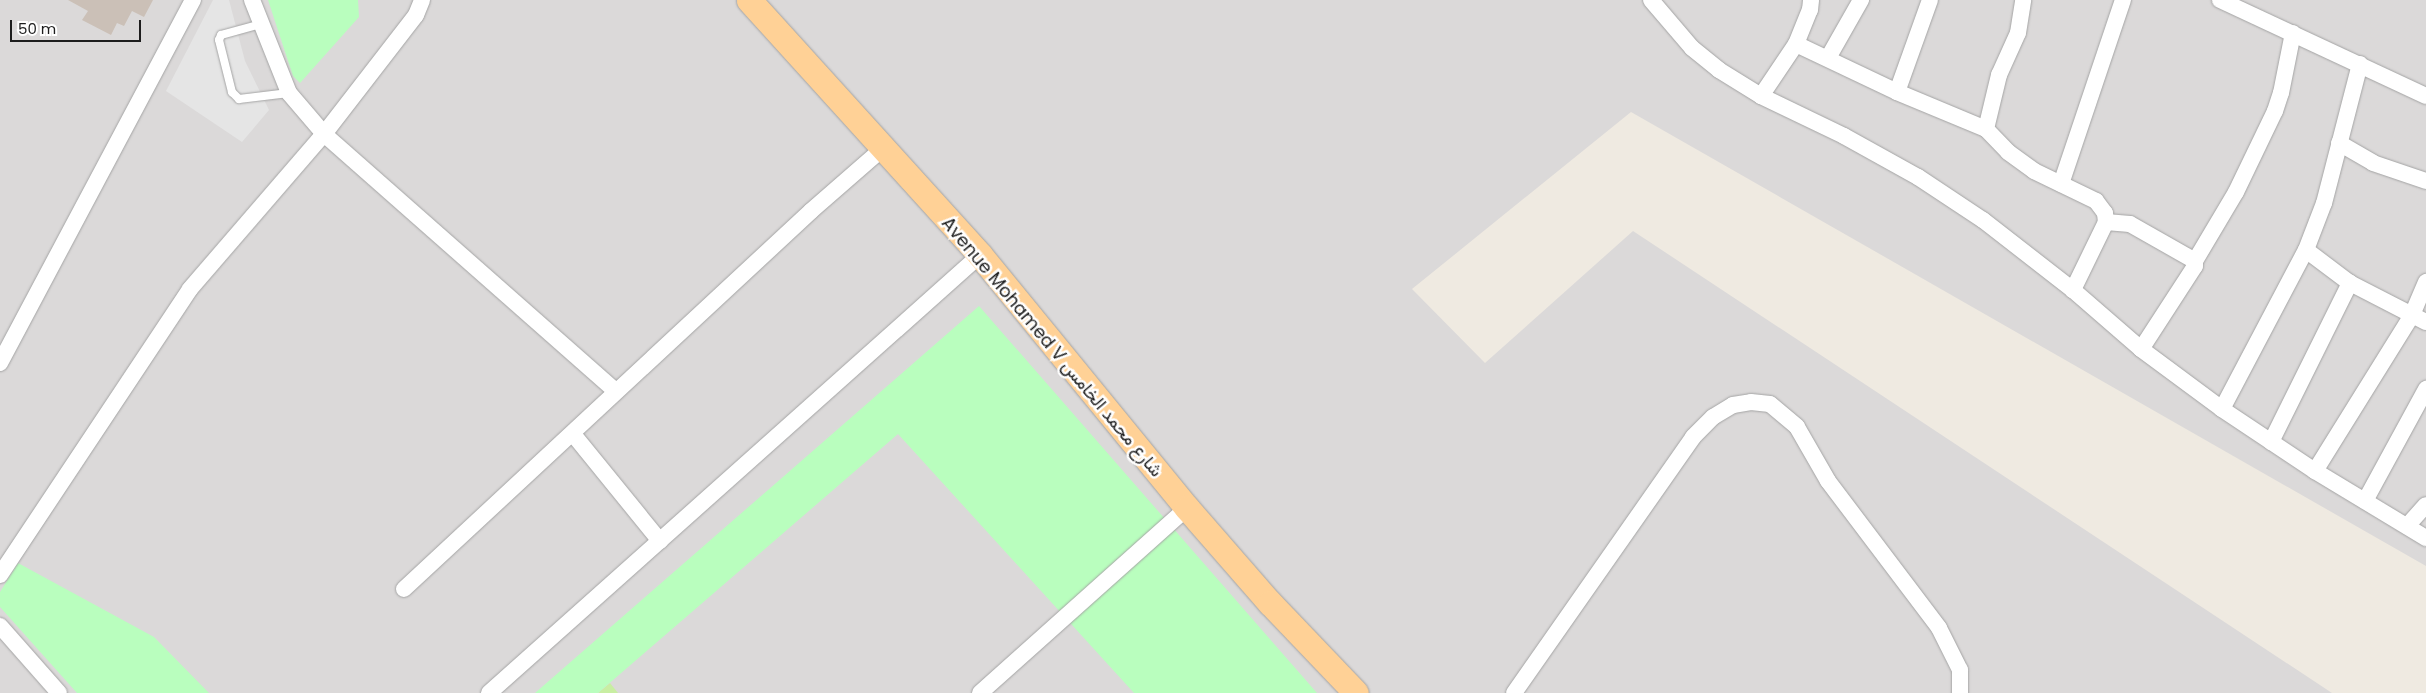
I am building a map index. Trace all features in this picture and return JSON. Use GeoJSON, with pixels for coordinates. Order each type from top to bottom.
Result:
{"type":"FeatureCollection","features":[{"type":"Feature","properties":{"kind":"main road","name":"Avenue Mohamed V شارع محمد الخامس"},"geometry":{"type":"LineString","coordinates":[[749,0],[980,255],[1187,508],[1270,603],[1356,693]]}},
{"type":"Feature","properties":{"kind":"street"},"geometry":{"type":"LineString","coordinates":[[0,363],[193,0]]}},
{"type":"Feature","properties":{"kind":"street"},"geometry":{"type":"LineString","coordinates":[[252,0],[289,93],[324,134],[616,391]]}},
{"type":"Feature","properties":{"kind":"street"},"geometry":{"type":"LineString","coordinates":[[0,574],[190,289],[324,134],[416,15],[422,0]]}},
{"type":"Feature","properties":{"kind":"street"},"geometry":{"type":"LineString","coordinates":[[1651,0],[1692,48],[1719,70],[1761,96],[1844,136],[1918,178],[1983,220],[2073,290],[2141,349],[2222,409],[2315,471],[2426,538]]}},
{"type":"Feature","properties":{"kind":"street"},"geometry":{"type":"LineString","coordinates":[[1761,96],[1796,44],[1810,10],[1811,0]]}},
{"type":"Feature","properties":{"kind":"street"},"geometry":{"type":"LineString","coordinates":[[1828,58],[1861,0]]}},
{"type":"Feature","properties":{"kind":"street"},"geometry":{"type":"LineString","coordinates":[[1897,92],[1930,0]]}},
{"type":"Feature","properties":{"kind":"street"},"geometry":{"type":"LineString","coordinates":[[1986,129],[1999,75],[2018,33],[2023,0]]}},
{"type":"Feature","properties":{"kind":"street"},"geometry":{"type":"LineString","coordinates":[[2061,184],[2123,0]]}},
{"type":"Feature","properties":{"kind":"street"},"geometry":{"type":"LineString","coordinates":[[2220,0],[2246,5],[2293,33],[2426,96]]}},
{"type":"Feature","properties":{"kind":"street"},"geometry":{"type":"LineString","coordinates":[[2141,349],[2195,266],[2195,261],[2236,192],[2275,111],[2281,93],[2293,33]]}},
{"type":"Feature","properties":{"kind":"street"},"geometry":{"type":"LineString","coordinates":[[1796,44],[1897,92],[1986,129],[2018,160],[2034,171],[2096,201],[2106,212],[2106,222],[2073,290]]}},
{"type":"Feature","properties":{"kind":"street"},"geometry":{"type":"LineString","coordinates":[[2222,409],[2306,250],[2324,203],[2360,64]]}},
{"type":"Feature","properties":{"kind":"street"},"geometry":{"type":"LineString","coordinates":[[2339,143],[2373,163],[2426,181]]}},
{"type":"Feature","properties":{"kind":"street"},"geometry":{"type":"LineString","coordinates":[[404,589],[811,211],[882,149]]}},
{"type":"Feature","properties":{"kind":"street"},"geometry":{"type":"LineString","coordinates":[[2106,222],[2130,224],[2195,261]]}},
{"type":"Feature","properties":{"kind":"street"},"geometry":{"type":"LineString","coordinates":[[2306,250],[2350,283],[2419,318]]}},
{"type":"Feature","properties":{"kind":"street"},"geometry":{"type":"LineString","coordinates":[[489,693],[980,255]]}},
{"type":"Feature","properties":{"kind":"street"},"geometry":{"type":"LineString","coordinates":[[2315,471],[2419,318],[2426,282]]}},
{"type":"Feature","properties":{"kind":"street"},"geometry":{"type":"LineString","coordinates":[[2271,442],[2350,283]]}},
{"type":"Feature","properties":{"kind":"street"},"geometry":{"type":"LineString","coordinates":[[2365,501],[2426,389]]}},
{"type":"Feature","properties":{"kind":"street"},"geometry":{"type":"LineString","coordinates":[[1514,693],[1693,437],[1714,417],[1733,405],[1751,402],[1770,404],[1796,427],[1828,481],[1939,628],[1960,670],[1960,693]]}},
{"type":"Feature","properties":{"kind":"street"},"geometry":{"type":"LineString","coordinates":[[573,434],[660,541]]}},
{"type":"Feature","properties":{"kind":"street"},"geometry":{"type":"LineString","coordinates":[[2407,526],[2426,505]]}},
{"type":"Feature","properties":{"kind":"street"},"geometry":{"type":"LineString","coordinates":[[980,693],[1187,508]]}},
{"type":"Feature","properties":{"kind":"street"},"geometry":{"type":"LineString","coordinates":[[0,626],[59,693]]}},
{"type":"Feature","properties":{"kind":"lane"},"geometry":{"type":"LineString","coordinates":[[261,24],[221,35],[219,40],[232,92],[239,99],[289,93]]}},
{"type":"Feature","properties":{"kind":"shaded area"},"geometry":{"type":"Polygon","coordinates":[[[0,0],[2426,0],[2426,566],[1631,112],[1412,289],[1485,363],[1633,231],[2332,693],[0,693],[0,0]]]}},
{"type":"Feature","properties":{"kind":"shaded area"},"geometry":{"type":"Polygon","coordinates":[[[213,0],[229,0],[245,61],[269,110],[242,142],[166,91],[213,0]]]}},
{"type":"Feature","properties":{"kind":"green space"},"geometry":{"type":"Polygon","coordinates":[[[268,0],[358,0],[359,17],[300,83],[293,76],[268,0]]]}},
{"type":"Feature","properties":{"kind":"green space"},"geometry":{"type":"Polygon","coordinates":[[[979,306],[1317,693],[1134,693],[898,434],[598,693],[535,693],[979,306]]]}},
{"type":"Feature","properties":{"kind":"green space"},"geometry":{"type":"Polygon","coordinates":[[[18,563],[154,637],[209,693],[77,693],[0,607],[0,592],[18,563]]]}},
{"type":"Feature","properties":{"kind":"green space"},"geometry":{"type":"Polygon","coordinates":[[[610,683],[618,693],[598,693],[610,683]]]}},
{"type":"Feature","properties":{"kind":"building"},"geometry":{"type":"Polygon","coordinates":[[[68,0],[153,0],[144,17],[132,11],[124,26],[117,23],[111,35],[82,20],[88,11],[68,0]]]}}]}
